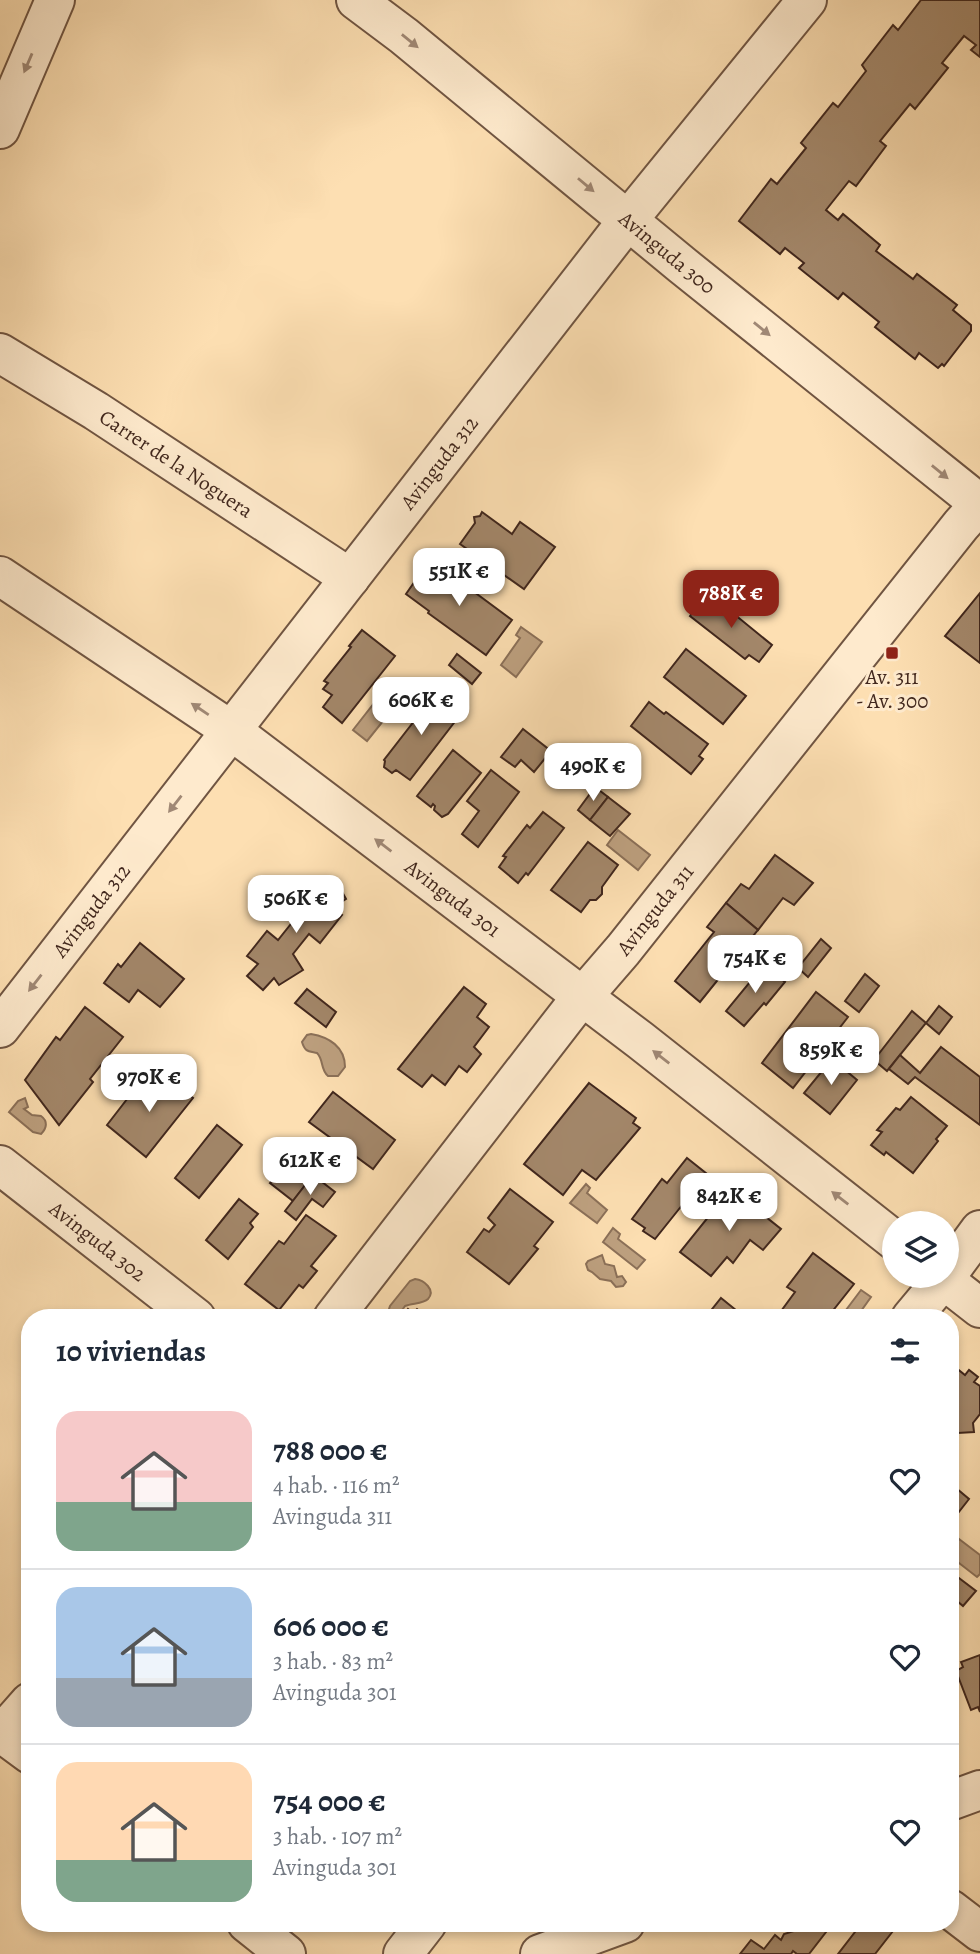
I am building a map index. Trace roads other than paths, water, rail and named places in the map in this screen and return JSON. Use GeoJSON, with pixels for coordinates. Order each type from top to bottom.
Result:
{"type":"FeatureCollection","features":[{"type":"Feature","properties":{"kind":"street"},"geometry":{"type":"LineString","coordinates":[[0,129],[55,0]]}},
{"type":"Feature","properties":{"kind":"street","name":"Avinguda 300"},"geometry":{"type":"LineString","coordinates":[[356,0],[980,503]]}},
{"type":"Feature","properties":{"kind":"street","name":"Avinguda 312"},"geometry":{"type":"LineString","coordinates":[[0,1028],[628,220],[807,0]]}},
{"type":"Feature","properties":{"kind":"street","name":"Carrer de la Noguera"},"geometry":{"type":"LineString","coordinates":[[0,353],[96,411],[350,578]]}},
{"type":"Feature","properties":{"kind":"street","name":"Avinguda 311"},"geometry":{"type":"LineString","coordinates":[[340,1309],[583,997],[980,503]]}},
{"type":"Feature","properties":{"kind":"street","name":"Avinguda 301"},"geometry":{"type":"LineString","coordinates":[[0,576],[232,731],[583,997],[882,1231]]}},
{"type":"Feature","properties":{"kind":"street","name":"Avinguda 302"},"geometry":{"type":"LineString","coordinates":[[0,1165],[184,1309]]}},
{"type":"Feature","properties":{"kind":"street"},"geometry":{"type":"LineString","coordinates":[[959,1257],[980,1230]]}},
{"type":"Feature","properties":{"kind":"street"},"geometry":{"type":"LineString","coordinates":[[918,1309],[935,1288]]}},
{"type":"Feature","properties":{"kind":"street"},"geometry":{"type":"LineString","coordinates":[[957,1288],[980,1308]]}},
{"type":"Feature","properties":{"kind":"street"},"geometry":{"type":"LineString","coordinates":[[8,1739],[21,1717]]}},
{"type":"Feature","properties":{"kind":"street"},"geometry":{"type":"LineString","coordinates":[[959,1798],[980,1790]]}},
{"type":"Feature","properties":{"kind":"street"},"geometry":{"type":"LineString","coordinates":[[959,1916],[980,1932]]}},
{"type":"Feature","properties":{"kind":"street"},"geometry":{"type":"LineString","coordinates":[[258,1932],[286,1954]]}},
{"type":"Feature","properties":{"kind":"street"},"geometry":{"type":"LineString","coordinates":[[404,1954],[420,1932]]}},
{"type":"Feature","properties":{"kind":"street"},"geometry":{"type":"LineString","coordinates":[[540,1954],[600,1932]]}},
{"type":"Feature","properties":{"kind":"place","name":"Av. 311 - Av. 300"},"geometry":{"type":"Point","coordinates":[892,653]}}]}
